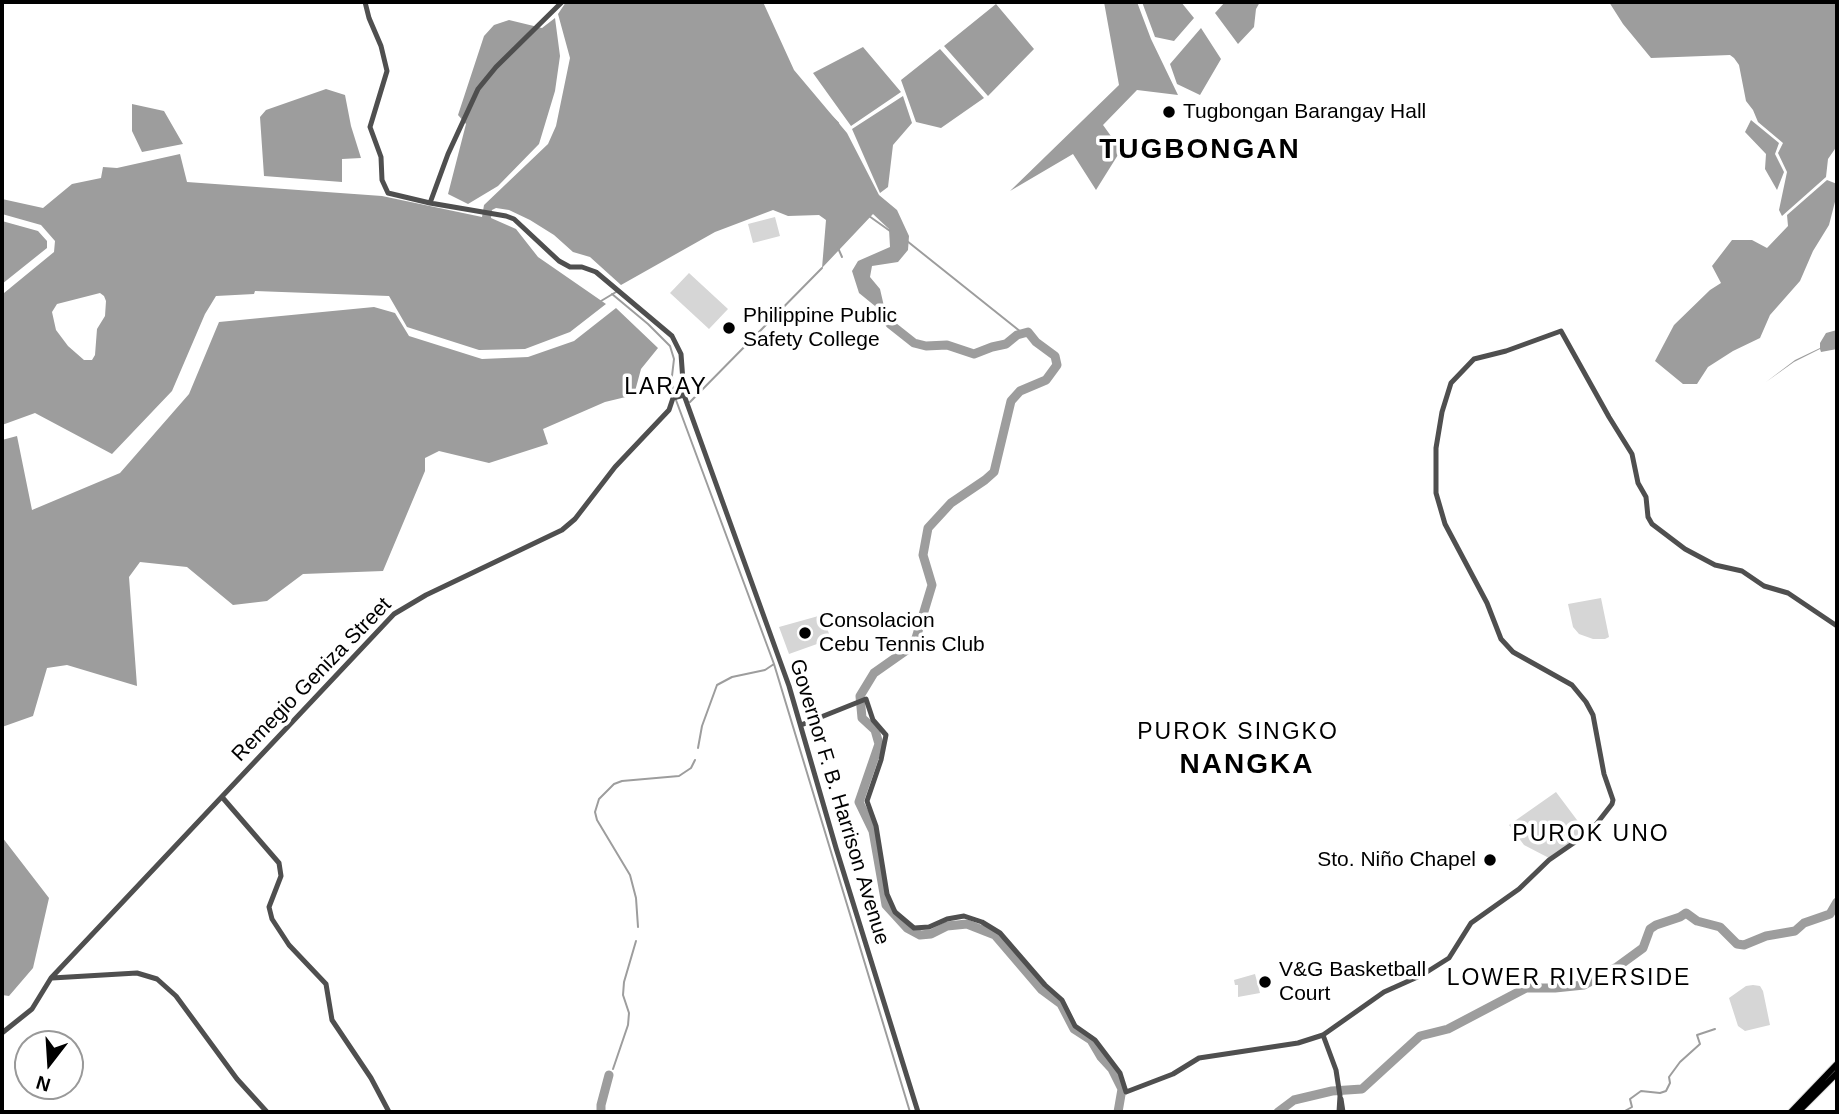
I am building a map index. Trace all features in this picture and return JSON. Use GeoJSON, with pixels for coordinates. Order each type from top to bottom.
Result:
{"type":"FeatureCollection","features":[{"type":"Feature","properties":{"kind":"main road"},"geometry":{"type":"LineString","coordinates":[[1791,1112],[1837,1064]]}},
{"type":"Feature","properties":{"kind":"main road"},"geometry":{"type":"LineString","coordinates":[[1798,1112],[1837,1073]]}},
{"type":"Feature","properties":{"kind":"street","name":"Governor F. B. Harrison Avenue"},"geometry":{"type":"LineString","coordinates":[[366,2],[387,71],[370,127],[381,157],[383,184],[388,193],[514,219],[559,261],[570,267],[583,267],[596,272],[668,331],[681,354],[678,397],[777,651],[918,1112]]}},
{"type":"Feature","properties":{"kind":"street"},"geometry":{"type":"LineString","coordinates":[[430,203],[448,154],[478,89],[496,67],[562,2]]}},
{"type":"Feature","properties":{"kind":"street"},"geometry":{"type":"LineString","coordinates":[[801,725],[863,701],[873,720],[886,735],[867,802],[876,825],[887,894],[895,912],[914,928],[929,927],[947,919],[964,916],[982,922],[1000,933],[1036,975],[1062,1000],[1075,1026],[1095,1040],[1120,1073],[1126,1092],[1173,1074],[1199,1058],[1298,1043],[1323,1035],[1384,992],[1422,975],[1449,958],[1471,923],[1519,889],[1549,860],[1591,831],[1613,800],[1605,780],[1593,715],[1586,702],[1572,685],[1513,652],[1501,639],[1487,603],[1452,541],[1436,493],[1436,448],[1442,412],[1451,383],[1474,359],[1506,351],[1561,331],[1632,454],[1638,483],[1644,492],[1648,517],[1652,524],[1685,549],[1715,565],[1742,571],[1764,586],[1788,593],[1837,626]]}},
{"type":"Feature","properties":{"kind":"street","name":"Remegio Geniza Street"},"geometry":{"type":"LineString","coordinates":[[2,1033],[32,1009],[51,978],[345,663],[397,611],[546,538],[575,519],[615,467],[678,397]]}},
{"type":"Feature","properties":{"kind":"street"},"geometry":{"type":"LineString","coordinates":[[222,797],[279,863],[281,876],[269,905],[272,919],[289,945],[326,984],[332,1020],[371,1078],[389,1112]]}},
{"type":"Feature","properties":{"kind":"street"},"geometry":{"type":"LineString","coordinates":[[51,978],[138,973],[157,979],[177,997],[237,1079],[267,1112]]}},
{"type":"Feature","properties":{"kind":"street"},"geometry":{"type":"LineString","coordinates":[[1323,1035],[1336,1070],[1341,1112]]}},
{"type":"Feature","properties":{"kind":"shaded area"},"geometry":{"type":"Polygon","coordinates":[[[566,2],[763,2],[794,70],[847,133],[879,195],[897,210],[909,236],[908,250],[898,262],[872,266],[870,277],[880,289],[886,315],[859,293],[852,271],[858,261],[890,247],[889,229],[873,214],[822,268],[826,220],[819,215],[788,216],[773,210],[715,232],[621,285],[590,257],[573,252],[554,235],[530,220],[509,210],[496,208],[492,210],[491,218],[516,229],[538,257],[606,304],[570,332],[525,349],[479,350],[407,327],[389,296],[255,291],[254,294],[216,296],[205,314],[172,391],[112,454],[35,413],[2,425],[4,293],[54,252],[55,241],[41,225],[2,214],[2,199],[43,208],[72,184],[101,178],[103,167],[117,168],[180,154],[187,182],[382,196],[482,217],[484,205],[548,144],[556,126],[570,58],[558,14],[566,2]],[[100,293],[57,304],[52,312],[56,330],[68,346],[84,360],[92,360],[95,355],[97,329],[105,316],[104,296],[100,293]]]}},
{"type":"Feature","properties":{"kind":"shaded area"},"geometry":{"type":"Polygon","coordinates":[[[1104,2],[1137,2],[1151,39],[1178,95],[1137,90],[1103,125],[1121,150],[1096,190],[1073,154],[1010,191],[1119,85],[1104,2]]]}},
{"type":"Feature","properties":{"kind":"shaded area"},"geometry":{"type":"Polygon","coordinates":[[[1142,2],[1181,2],[1194,18],[1174,41],[1155,37],[1142,2]]]}},
{"type":"Feature","properties":{"kind":"shaded area"},"geometry":{"type":"Polygon","coordinates":[[[1225,2],[1260,2],[1256,9],[1254,27],[1238,44],[1215,13],[1225,2]]]}},
{"type":"Feature","properties":{"kind":"shaded area"},"geometry":{"type":"Polygon","coordinates":[[[1609,2],[1837,2],[1837,146],[1828,159],[1826,177],[1782,216],[1779,210],[1787,172],[1778,153],[1783,143],[1758,122],[1746,101],[1739,65],[1734,58],[1730,55],[1651,58],[1609,2]]]}},
{"type":"Feature","properties":{"kind":"shaded area"},"geometry":{"type":"Polygon","coordinates":[[[996,4],[1034,49],[988,96],[944,46],[996,4]]]}},
{"type":"Feature","properties":{"kind":"shaded area"},"geometry":{"type":"Polygon","coordinates":[[[555,18],[560,56],[555,91],[539,144],[498,186],[468,204],[448,194],[466,124],[458,115],[484,36],[494,25],[509,20],[542,28],[555,18]]]}},
{"type":"Feature","properties":{"kind":"shaded area"},"geometry":{"type":"Polygon","coordinates":[[[1201,28],[1221,59],[1200,95],[1177,84],[1170,64],[1201,28]]]}},
{"type":"Feature","properties":{"kind":"shaded area"},"geometry":{"type":"Polygon","coordinates":[[[863,47],[901,92],[851,126],[813,73],[863,47]]]}},
{"type":"Feature","properties":{"kind":"shaded area"},"geometry":{"type":"Polygon","coordinates":[[[940,49],[984,98],[941,128],[916,122],[901,80],[940,49]]]}},
{"type":"Feature","properties":{"kind":"shaded area"},"geometry":{"type":"Polygon","coordinates":[[[326,89],[345,95],[361,158],[342,159],[342,182],[264,176],[260,117],[266,110],[326,89]]]}},
{"type":"Feature","properties":{"kind":"shaded area"},"geometry":{"type":"Polygon","coordinates":[[[903,96],[912,123],[893,145],[888,187],[880,193],[852,129],[903,96]]]}},
{"type":"Feature","properties":{"kind":"shaded area"},"geometry":{"type":"Polygon","coordinates":[[[132,104],[164,111],[183,144],[142,152],[132,131],[132,104]]]}},
{"type":"Feature","properties":{"kind":"shaded area"},"geometry":{"type":"Polygon","coordinates":[[[1751,120],[1779,143],[1775,154],[1784,172],[1777,190],[1765,169],[1766,154],[1745,132],[1751,120]]]}},
{"type":"Feature","properties":{"kind":"shaded area"},"geometry":{"type":"Polygon","coordinates":[[[1827,180],[1837,184],[1829,225],[1813,251],[1800,281],[1770,315],[1760,338],[1708,367],[1697,384],[1683,384],[1655,361],[1674,325],[1710,290],[1721,283],[1712,266],[1732,240],[1752,240],[1767,248],[1788,226],[1787,215],[1827,180]]]}},
{"type":"Feature","properties":{"kind":"shaded area"},"geometry":{"type":"Polygon","coordinates":[[[775,217],[780,236],[753,243],[748,224],[775,217]]]}},
{"type":"Feature","properties":{"kind":"shaded area"},"geometry":{"type":"Polygon","coordinates":[[[2,221],[38,231],[47,241],[47,248],[2,284],[2,221]]]}},
{"type":"Feature","properties":{"kind":"shaded area"},"geometry":{"type":"Polygon","coordinates":[[[689,273],[728,309],[709,329],[670,293],[689,273]]]}},
{"type":"Feature","properties":{"kind":"shaded area"},"geometry":{"type":"Polygon","coordinates":[[[374,307],[395,313],[409,336],[482,359],[528,357],[574,341],[616,308],[658,348],[641,369],[634,395],[605,402],[543,429],[548,444],[489,463],[439,451],[425,458],[425,471],[383,571],[303,574],[267,601],[233,605],[187,567],[140,562],[129,577],[137,686],[67,665],[47,668],[33,716],[2,727],[2,440],[17,436],[32,510],[120,473],[189,394],[219,322],[374,307]]]}},
{"type":"Feature","properties":{"kind":"shaded area"},"geometry":{"type":"Polygon","coordinates":[[[1837,330],[1837,349],[1821,352],[1820,349],[1794,362],[1766,382],[1795,360],[1820,348],[1826,333],[1837,330]]]}},
{"type":"Feature","properties":{"kind":"shaded area"},"geometry":{"type":"Polygon","coordinates":[[[1601,598],[1609,637],[1593,639],[1579,634],[1573,627],[1568,604],[1601,598]]]}},
{"type":"Feature","properties":{"kind":"shaded area","name":"Consolacion Cebu Tennis Club"},"geometry":{"type":"Polygon","coordinates":[[[822,615],[831,639],[789,654],[779,627],[822,615]]]}},
{"type":"Feature","properties":{"kind":"shaded area"},"geometry":{"type":"Polygon","coordinates":[[[1556,792],[1586,832],[1549,858],[1524,845],[1509,825],[1556,792]]]}},
{"type":"Feature","properties":{"kind":"shaded area"},"geometry":{"type":"Polygon","coordinates":[[[2,837],[49,898],[33,968],[9,996],[2,995],[2,837]]]}},
{"type":"Feature","properties":{"kind":"shaded area"},"geometry":{"type":"Polygon","coordinates":[[[1255,974],[1260,993],[1238,997],[1238,985],[1235,985],[1234,980],[1255,974]]]}},
{"type":"Feature","properties":{"kind":"shaded area"},"geometry":{"type":"Polygon","coordinates":[[[1746,986],[1760,986],[1763,991],[1770,1025],[1745,1031],[1738,1026],[1729,998],[1746,986]]]}},
{"type":"Feature","properties":{"kind":"waterway"},"geometry":{"type":"LineString","coordinates":[[828,113],[839,127]]}},
{"type":"Feature","properties":{"kind":"waterway"},"geometry":{"type":"LineString","coordinates":[[869,216],[890,231]]}},
{"type":"Feature","properties":{"kind":"waterway"},"geometry":{"type":"LineString","coordinates":[[907,241],[1021,332]]}},
{"type":"Feature","properties":{"kind":"waterway"},"geometry":{"type":"LineString","coordinates":[[838,248],[842,257]]}},
{"type":"Feature","properties":{"kind":"waterway"},"geometry":{"type":"LineString","coordinates":[[690,402],[822,268]]}},
{"type":"Feature","properties":{"kind":"waterway"},"geometry":{"type":"LineString","coordinates":[[601,301],[616,292]]}},
{"type":"Feature","properties":{"kind":"waterway"},"geometry":{"type":"LineString","coordinates":[[612,294],[670,346],[674,359],[673,392],[774,664],[910,1112]]}},
{"type":"Feature","properties":{"kind":"waterway"},"geometry":{"type":"LineString","coordinates":[[886,315],[890,324],[914,343],[926,346],[947,345],[974,354],[1006,344],[1017,335],[1028,332],[1036,342],[1055,356],[1057,365],[1046,380],[1020,391],[1011,401],[994,472],[951,503],[928,528],[923,555],[932,585],[916,638],[911,647],[874,673],[860,696],[862,718],[875,730],[879,744],[859,802],[873,831],[886,905],[907,928],[920,935],[931,934],[947,926],[967,924],[995,935],[1042,990],[1061,1004],[1074,1029],[1091,1040],[1112,1069],[1122,1089],[1118,1112]]}},
{"type":"Feature","properties":{"kind":"waterway"},"geometry":{"type":"LineString","coordinates":[[698,748],[702,726],[717,685],[732,677],[765,670],[774,664]]}},
{"type":"Feature","properties":{"kind":"waterway"},"geometry":{"type":"LineString","coordinates":[[638,927],[636,898],[630,875],[597,820],[595,812],[599,799],[614,784],[622,781],[679,776],[691,768],[695,760]]}},
{"type":"Feature","properties":{"kind":"waterway"},"geometry":{"type":"LineString","coordinates":[[1278,1112],[1294,1100],[1332,1091],[1362,1089],[1420,1036],[1448,1029],[1526,988],[1584,985],[1617,967],[1643,948],[1650,929],[1686,913],[1697,921],[1720,927],[1737,944],[1744,945],[1766,936],[1795,931],[1804,923],[1830,914],[1837,902]]}},
{"type":"Feature","properties":{"kind":"waterway"},"geometry":{"type":"LineString","coordinates":[[613,1069],[628,1025],[629,1013],[623,995],[624,982],[636,941]]}},
{"type":"Feature","properties":{"kind":"waterway"},"geometry":{"type":"LineString","coordinates":[[1623,1112],[1632,1107],[1630,1099],[1641,1091],[1666,1091],[1670,1083],[1669,1077],[1680,1062],[1700,1044],[1697,1035],[1715,1029]]}},
{"type":"Feature","properties":{"kind":"waterway"},"geometry":{"type":"LineString","coordinates":[[601,1112],[609,1075]]}},
{"type":"Feature","properties":{"kind":"place","name":"Tugbongan Barangay Hall"},"geometry":{"type":"Point","coordinates":[1169,112]}},
{"type":"Feature","properties":{"kind":"place","name":"Philippine Public Safety College"},"geometry":{"type":"Point","coordinates":[729,328]}},
{"type":"Feature","properties":{"kind":"place","name":"Consolacion Cebu Tennis Club"},"geometry":{"type":"Point","coordinates":[805,633]}},
{"type":"Feature","properties":{"kind":"place","name":"Sto. Niño Chapel"},"geometry":{"type":"Point","coordinates":[1490,860]}},
{"type":"Feature","properties":{"kind":"place","name":"V&G Basketball Court"},"geometry":{"type":"Point","coordinates":[1265,982]}},
{"type":"Feature","properties":{"kind":"district","name":"TUGBONGAN"},"geometry":{"type":"Point","coordinates":[1200,150]}},
{"type":"Feature","properties":{"kind":"district","name":"LARAY"},"geometry":{"type":"Point","coordinates":[666,388]}},
{"type":"Feature","properties":{"kind":"district","name":"PUROK SINGKO"},"geometry":{"type":"Point","coordinates":[1238,733]}},
{"type":"Feature","properties":{"kind":"district","name":"NANGKA"},"geometry":{"type":"Point","coordinates":[1247,765]}},
{"type":"Feature","properties":{"kind":"district","name":"PUROK UNO"},"geometry":{"type":"Point","coordinates":[1591,835]}},
{"type":"Feature","properties":{"kind":"district","name":"LOWER RIVERSIDE"},"geometry":{"type":"Point","coordinates":[1569,979]}}]}
